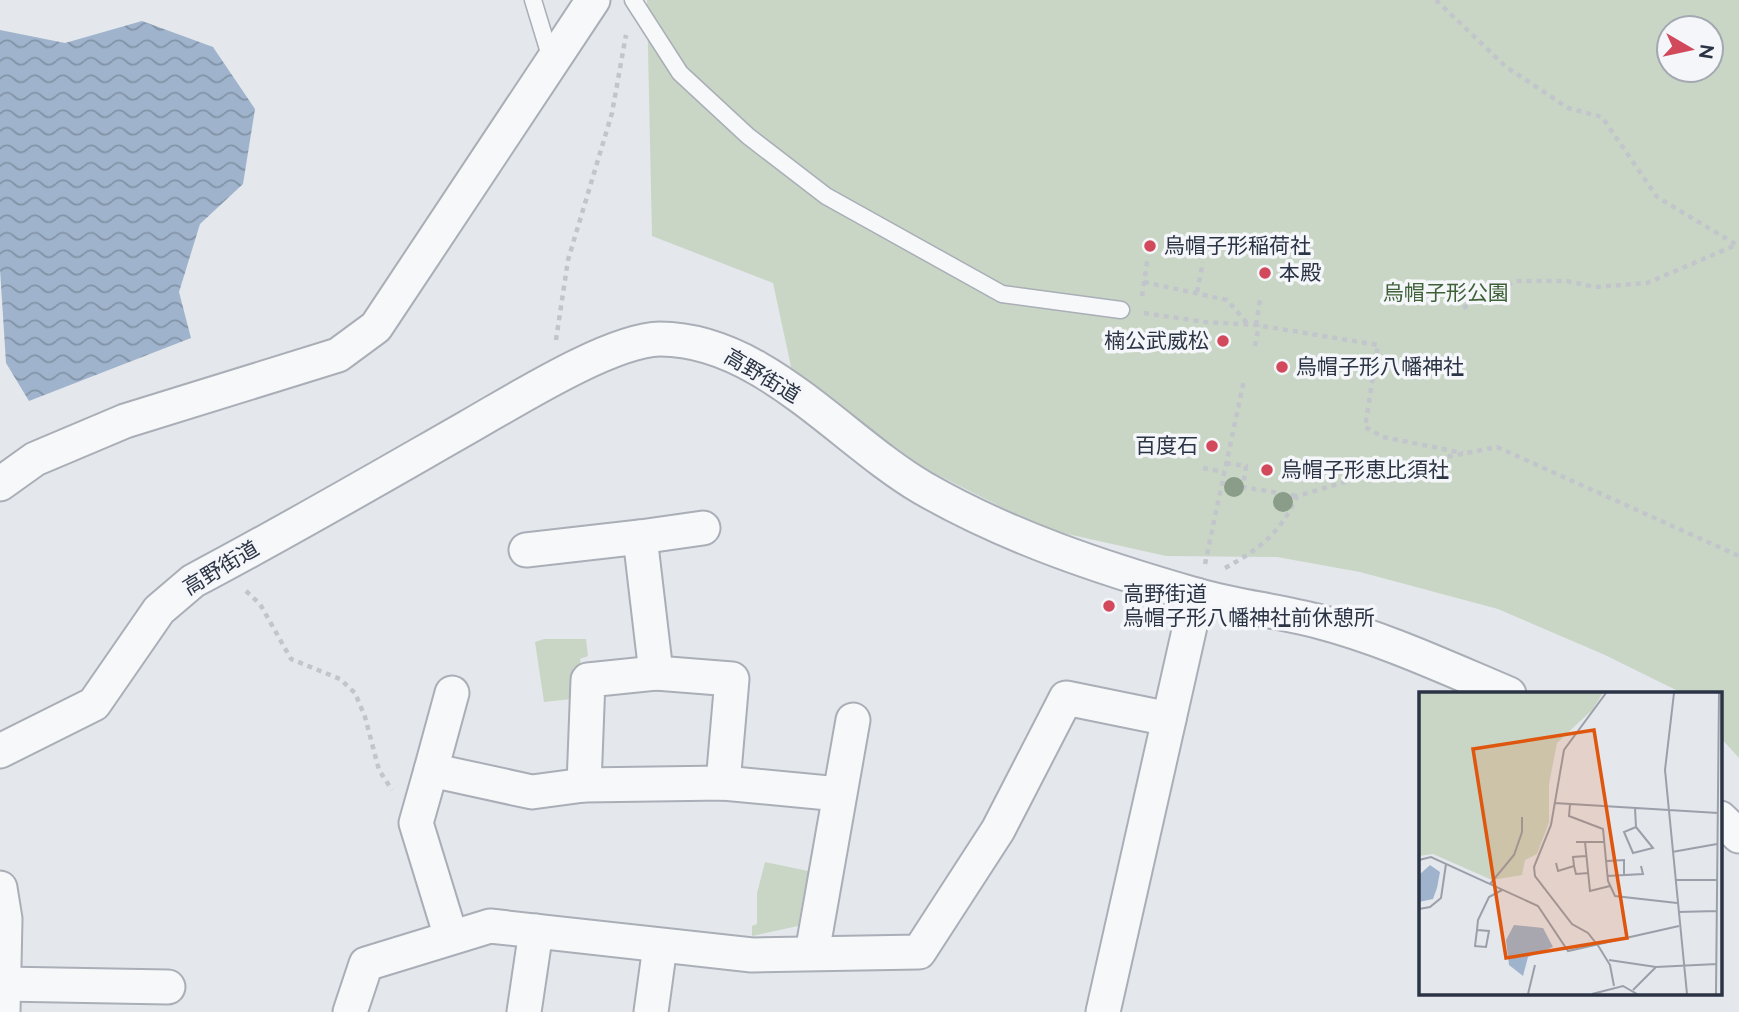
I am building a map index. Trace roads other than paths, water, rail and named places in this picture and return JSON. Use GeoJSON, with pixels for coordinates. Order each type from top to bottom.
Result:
{"type":"FeatureCollection","features":[{"type":"Feature","properties":{"kind":"street"},"geometry":{"type":"LineString","coordinates":[[0,484],[35,459],[125,421],[338,355],[376,327],[551,59],[593,0]]}},
{"type":"Feature","properties":{"kind":"street","name":"高野街道"},"geometry":{"type":"LineString","coordinates":[[0,751],[94,704],[159,610],[193,581],[625,344],[659,340],[703,344],[740,358],[818,410],[923,488],[1007,531],[1204,578],[1415,655],[1504,692]]}},
{"type":"Feature","properties":{"kind":"street"},"geometry":{"type":"LineString","coordinates":[[526,550],[703,528]]}},
{"type":"Feature","properties":{"kind":"street"},"geometry":{"type":"LineString","coordinates":[[640,537],[656,673]]}},
{"type":"Feature","properties":{"kind":"street"},"geometry":{"type":"LineString","coordinates":[[1103,1012],[1169,719],[1204,578]]}},
{"type":"Feature","properties":{"kind":"street"},"geometry":{"type":"LineString","coordinates":[[584,785],[588,680],[656,673],[732,679],[723,783]]}},
{"type":"Feature","properties":{"kind":"street"},"geometry":{"type":"LineString","coordinates":[[451,937],[416,823],[452,693]]}},
{"type":"Feature","properties":{"kind":"street"},"geometry":{"type":"LineString","coordinates":[[351,1012],[366,964],[490,926],[752,955],[919,952],[999,830],[1066,698],[1169,719]]}},
{"type":"Feature","properties":{"kind":"street"},"geometry":{"type":"LineString","coordinates":[[812,953],[853,720]]}},
{"type":"Feature","properties":{"kind":"street"},"geometry":{"type":"LineString","coordinates":[[431,770],[532,792],[584,785],[723,783],[839,794]]}},
{"type":"Feature","properties":{"kind":"street"},"geometry":{"type":"LineString","coordinates":[[1722,820],[1739,836]]}},
{"type":"Feature","properties":{"kind":"street"},"geometry":{"type":"LineString","coordinates":[[0,888],[5,919],[3,998],[168,987]]}},
{"type":"Feature","properties":{"kind":"street"},"geometry":{"type":"LineString","coordinates":[[524,1012],[537,931]]}},
{"type":"Feature","properties":{"kind":"street"},"geometry":{"type":"LineString","coordinates":[[651,1012],[660,946]]}},
{"type":"Feature","properties":{"kind":"lane"},"geometry":{"type":"LineString","coordinates":[[533,0],[551,59]]}},
{"type":"Feature","properties":{"kind":"lane"},"geometry":{"type":"LineString","coordinates":[[633,0],[680,73],[748,136],[826,196],[1002,294],[1121,310]]}},
{"type":"Feature","properties":{"kind":"water"},"geometry":{"type":"Polygon","coordinates":[[[142,21],[213,47],[255,109],[243,184],[200,224],[179,292],[191,338],[29,401],[6,363],[0,269],[0,30],[65,43],[142,21]]]}},
{"type":"Feature","properties":{"kind":"place","name":"烏帽子形稲荷社"},"geometry":{"type":"Point","coordinates":[1150,246]}},
{"type":"Feature","properties":{"kind":"place","name":"本殿"},"geometry":{"type":"Point","coordinates":[1265,273]}},
{"type":"Feature","properties":{"kind":"place","name":"楠公武威松"},"geometry":{"type":"Point","coordinates":[1223,341]}},
{"type":"Feature","properties":{"kind":"place","name":"烏帽子形八幡神社"},"geometry":{"type":"Point","coordinates":[1282,367]}},
{"type":"Feature","properties":{"kind":"place","name":"百度石"},"geometry":{"type":"Point","coordinates":[1212,446]}},
{"type":"Feature","properties":{"kind":"place","name":"烏帽子形恵比須社"},"geometry":{"type":"Point","coordinates":[1267,470]}},
{"type":"Feature","properties":{"kind":"place","name":"高野街道 烏帽子形八幡神社前休憩所"},"geometry":{"type":"Point","coordinates":[1109,606]}},
{"type":"Feature","properties":{"kind":"park label","name":"烏帽子形公園"},"geometry":{"type":"Point","coordinates":[1446,293]}}]}
